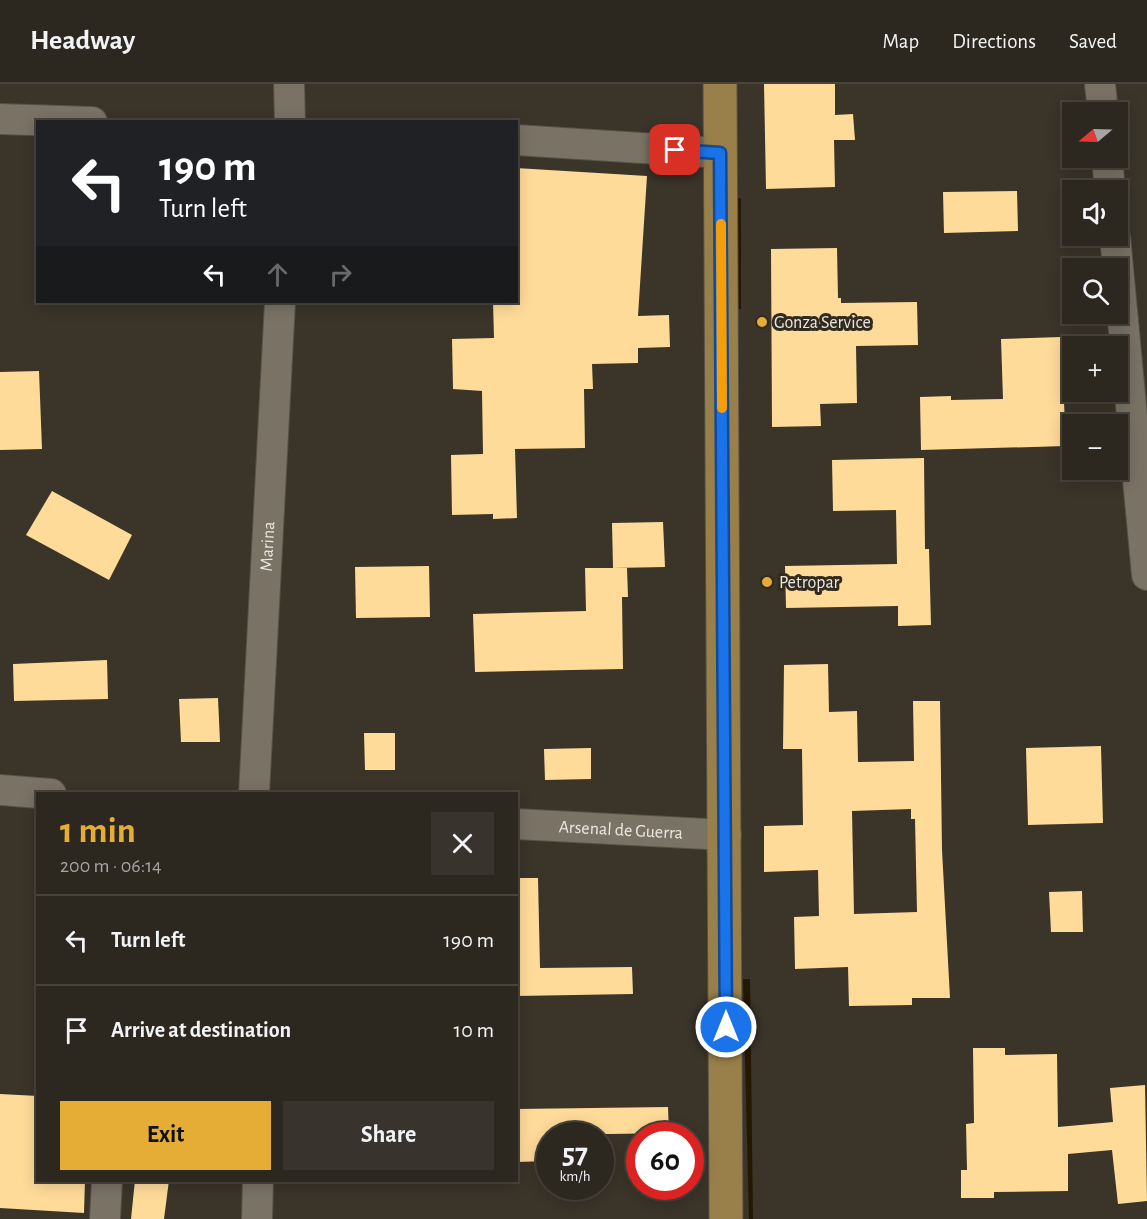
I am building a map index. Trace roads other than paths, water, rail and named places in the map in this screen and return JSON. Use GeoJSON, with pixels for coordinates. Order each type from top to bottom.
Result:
{"type":"FeatureCollection","features":[{"type":"Feature","properties":{"kind":"main road"},"geometry":{"type":"LineString","coordinates":[[720,84],[726,835],[726,1219]]}},
{"type":"Feature","properties":{"kind":"street"},"geometry":{"type":"LineString","coordinates":[[289,84],[290,120]]}},
{"type":"Feature","properties":{"kind":"street"},"geometry":{"type":"LineString","coordinates":[[1100,84],[1102,102]]}},
{"type":"Feature","properties":{"kind":"street"},"geometry":{"type":"LineString","coordinates":[[0,119],[36,120]]}},
{"type":"Feature","properties":{"kind":"street"},"geometry":{"type":"LineString","coordinates":[[518,140],[720,153]]}},
{"type":"Feature","properties":{"kind":"street"},"geometry":{"type":"LineString","coordinates":[[1115,246],[1147,575]]}},
{"type":"Feature","properties":{"kind":"street","name":"Marina"},"geometry":{"type":"LineString","coordinates":[[254,792],[280,303]]}},
{"type":"Feature","properties":{"kind":"street"},"geometry":{"type":"LineString","coordinates":[[0,790],[36,793]]}},
{"type":"Feature","properties":{"kind":"street","name":"Arsenal de Guerra"},"geometry":{"type":"LineString","coordinates":[[518,824],[726,835]]}},
{"type":"Feature","properties":{"kind":"street"},"geometry":{"type":"LineString","coordinates":[[105,1219],[107,1182]]}},
{"type":"Feature","properties":{"kind":"street"},"geometry":{"type":"LineString","coordinates":[[257,1219],[258,1182]]}},
{"type":"Feature","properties":{"kind":"place","name":"Gonza Service"},"geometry":{"type":"Point","coordinates":[762,322]}},
{"type":"Feature","properties":{"kind":"place","name":"Petropar"},"geometry":{"type":"Point","coordinates":[767,582]}}]}
